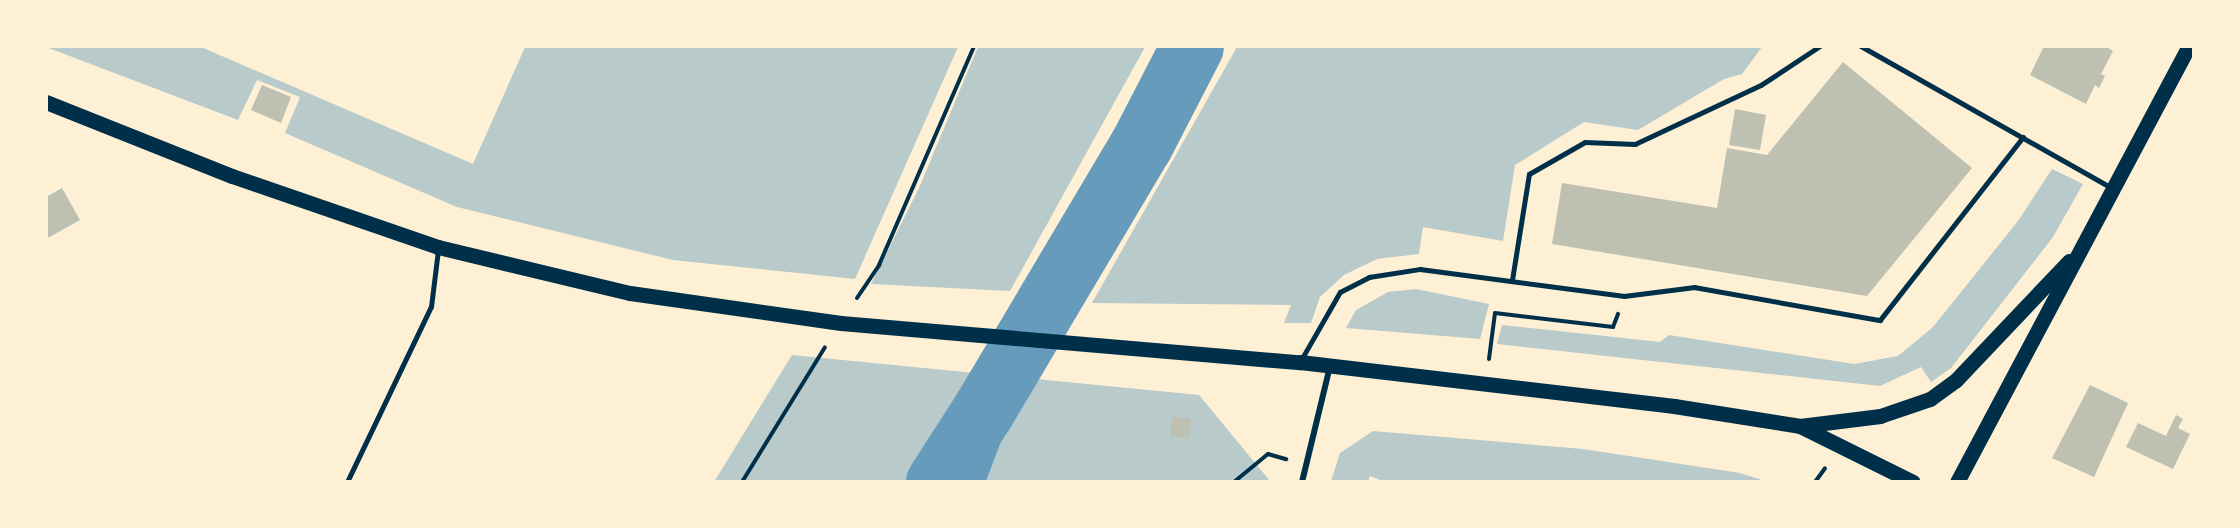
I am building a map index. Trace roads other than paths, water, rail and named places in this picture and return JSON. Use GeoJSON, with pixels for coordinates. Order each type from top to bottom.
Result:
{"type":"FeatureCollection","features":[{"type":"Feature","properties":{"kind":"main road"},"geometry":{"type":"LineString","coordinates":[[1957,482],[2189,46]]}},
{"type":"Feature","properties":{"kind":"main road"},"geometry":{"type":"LineString","coordinates":[[46,102],[232,176],[438,247],[630,293],[841,323],[1330,365],[1674,406],[1800,426],[1880,416],[1930,399],[1956,380],[2083,245]]}},
{"type":"Feature","properties":{"kind":"main road"},"geometry":{"type":"LineString","coordinates":[[1800,426],[1913,482]]}},
{"type":"Feature","properties":{"kind":"street"},"geometry":{"type":"LineString","coordinates":[[1302,482],[1330,365]]}},
{"type":"Feature","properties":{"kind":"lane"},"geometry":{"type":"LineString","coordinates":[[1512,280],[1529,174],[1585,142],[1635,144],[1761,85],[1820,46]]}},
{"type":"Feature","properties":{"kind":"lane"},"geometry":{"type":"LineString","coordinates":[[1861,46],[2113,189]]}},
{"type":"Feature","properties":{"kind":"lane"},"geometry":{"type":"LineString","coordinates":[[1300,362],[1340,292],[1369,277],[1420,269],[1624,296],[1694,287],[1880,320],[2023,137]]}},
{"type":"Feature","properties":{"kind":"lane"},"geometry":{"type":"LineString","coordinates":[[347,482],[431,307],[438,247]]}},
{"type":"Feature","properties":{"kind":"water"},"geometry":{"type":"Polygon","coordinates":[[[972,378],[1025,378],[986,481],[909,481],[972,378]]]}},
{"type":"Feature","properties":{"kind":"waterway"},"geometry":{"type":"LineString","coordinates":[[937,482],[984,409],[1141,145],[1192,46]]}}]}
